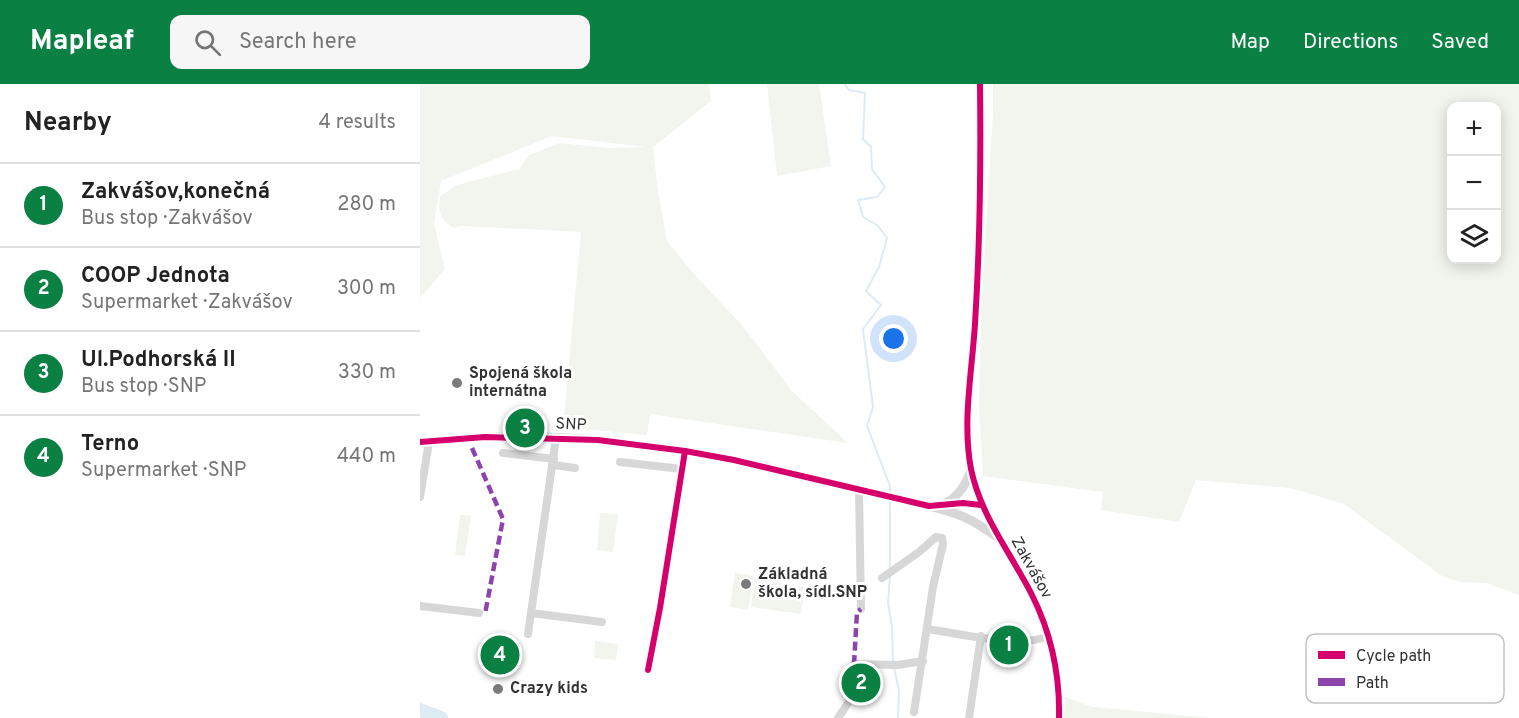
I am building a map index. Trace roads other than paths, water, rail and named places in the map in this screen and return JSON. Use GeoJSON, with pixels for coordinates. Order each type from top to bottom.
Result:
{"type":"FeatureCollection","features":[{"type":"Feature","properties":{"kind":"street","name":"Zakvášov"},"geometry":{"type":"LineString","coordinates":[[980,84],[981,179],[975,325],[967,427],[971,468],[981,506],[1032,595],[1048,636],[1058,686],[1059,718]]}},
{"type":"Feature","properties":{"kind":"street","name":"SNP"},"geometry":{"type":"LineString","coordinates":[[420,497],[424,442],[485,437],[556,438],[598,440],[685,451],[734,460],[929,506]]}},
{"type":"Feature","properties":{"kind":"street","name":"SNP"},"geometry":{"type":"LineString","coordinates":[[528,634],[556,438]]}},
{"type":"Feature","properties":{"kind":"street"},"geometry":{"type":"LineString","coordinates":[[648,670],[685,451]]}},
{"type":"Feature","properties":{"kind":"street"},"geometry":{"type":"LineString","coordinates":[[503,453],[575,468]]}},
{"type":"Feature","properties":{"kind":"street"},"geometry":{"type":"LineString","coordinates":[[620,462],[682,469]]}},
{"type":"Feature","properties":{"kind":"street"},"geometry":{"type":"LineString","coordinates":[[944,505],[953,500],[965,485],[971,468]]}},
{"type":"Feature","properties":{"kind":"street"},"geometry":{"type":"LineString","coordinates":[[859,490],[861,609]]}},
{"type":"Feature","properties":{"kind":"street"},"geometry":{"type":"LineString","coordinates":[[929,506],[963,503],[981,506]]}},
{"type":"Feature","properties":{"kind":"street"},"geometry":{"type":"LineString","coordinates":[[929,506],[957,513],[974,521],[999,539]]}},
{"type":"Feature","properties":{"kind":"street"},"geometry":{"type":"LineString","coordinates":[[957,513],[981,506]]}},
{"type":"Feature","properties":{"kind":"street"},"geometry":{"type":"LineString","coordinates":[[882,578],[936,537],[942,538],[944,544],[933,587],[914,712]]}},
{"type":"Feature","properties":{"kind":"street"},"geometry":{"type":"LineString","coordinates":[[420,606],[479,613]]}},
{"type":"Feature","properties":{"kind":"street"},"geometry":{"type":"LineString","coordinates":[[531,613],[602,622]]}},
{"type":"Feature","properties":{"kind":"street"},"geometry":{"type":"LineString","coordinates":[[927,629],[1012,641],[1037,640],[1048,636]]}},
{"type":"Feature","properties":{"kind":"street"},"geometry":{"type":"LineString","coordinates":[[969,718],[981,636]]}},
{"type":"Feature","properties":{"kind":"street"},"geometry":{"type":"LineString","coordinates":[[838,718],[850,700],[854,664],[898,665],[923,662]]}},
{"type":"Feature","properties":{"kind":"waterway"},"geometry":{"type":"LineString","coordinates":[[845,84],[849,90],[865,93],[863,139],[871,147],[872,169],[885,187],[877,197],[858,200],[863,217],[877,225],[887,238],[879,267],[866,291],[881,305],[863,329],[873,407],[867,426],[890,486],[890,494]]}},
{"type":"Feature","properties":{"kind":"waterway"},"geometry":{"type":"LineString","coordinates":[[890,500],[890,569]]}},
{"type":"Feature","properties":{"kind":"waterway"},"geometry":{"type":"LineString","coordinates":[[890,575],[888,603],[892,627],[893,662]]}},
{"type":"Feature","properties":{"kind":"waterway"},"geometry":{"type":"LineString","coordinates":[[894,667],[899,691],[898,718]]}},
{"type":"Feature","properties":{"kind":"waterway"},"geometry":{"type":"LineString","coordinates":[[420,710],[441,718]]}},
{"type":"Feature","properties":{"kind":"place","name":"Spojená škola internátna"},"geometry":{"type":"Point","coordinates":[457,383]}},
{"type":"Feature","properties":{"kind":"place","name":"Ul.Podhorská II"},"geometry":{"type":"Point","coordinates":[525,428]}},
{"type":"Feature","properties":{"kind":"place","name":"Základná škola, sídl.SNP"},"geometry":{"type":"Point","coordinates":[746,584]}},
{"type":"Feature","properties":{"kind":"place","name":"Zakvášov,konečná"},"geometry":{"type":"Point","coordinates":[1009,645]}},
{"type":"Feature","properties":{"kind":"place","name":"Terno"},"geometry":{"type":"Point","coordinates":[500,655]}},
{"type":"Feature","properties":{"kind":"place","name":"COOP Jednota"},"geometry":{"type":"Point","coordinates":[861,683]}},
{"type":"Feature","properties":{"kind":"place","name":"Crazy kids"},"geometry":{"type":"Point","coordinates":[498,689]}}]}
